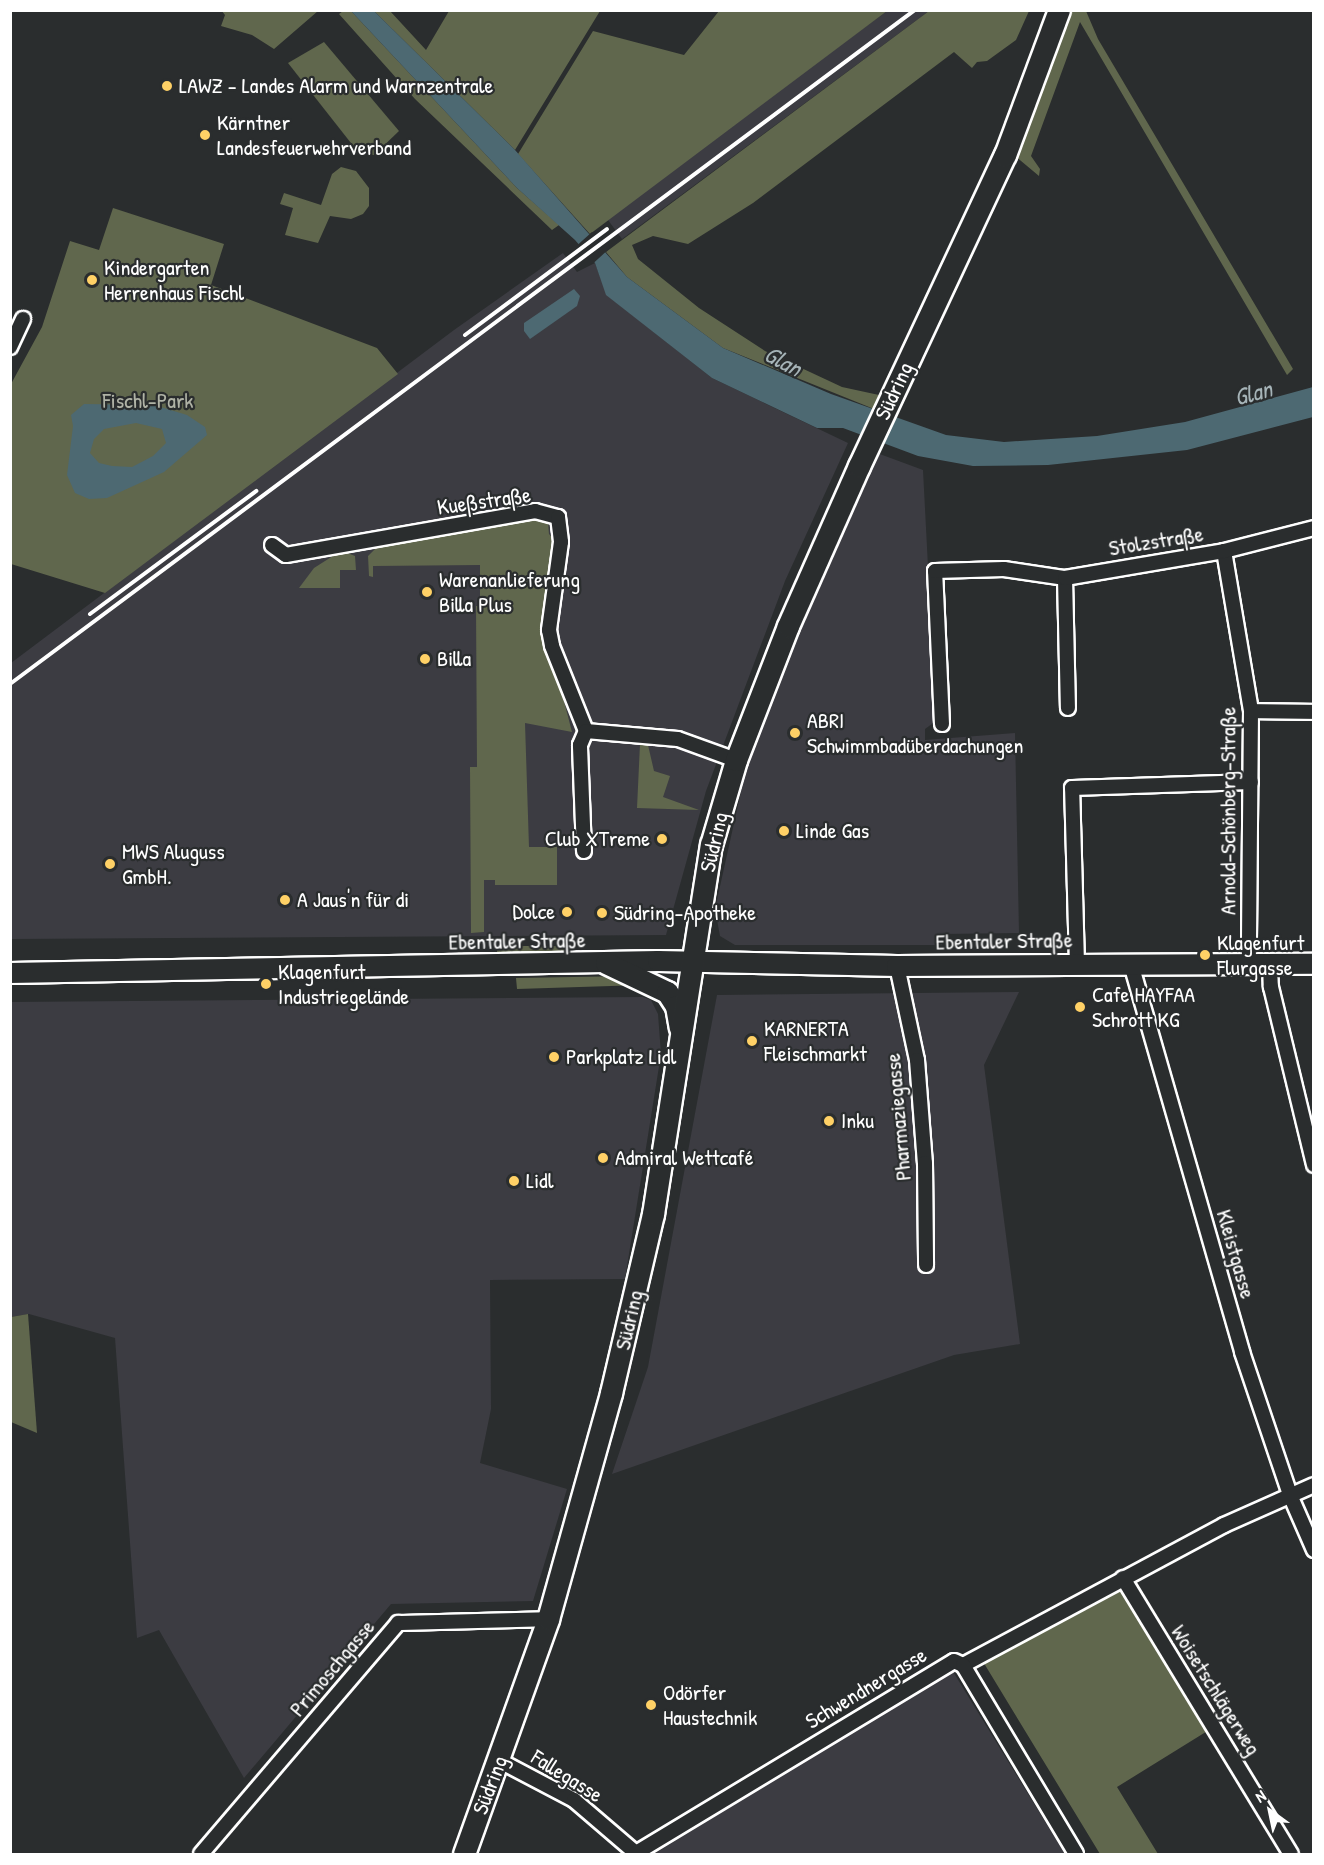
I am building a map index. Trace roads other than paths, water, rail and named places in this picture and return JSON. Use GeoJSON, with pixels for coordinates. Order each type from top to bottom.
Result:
{"type":"FeatureCollection","features":[{"type":"Feature","properties":{"kind":"main road","name":"Südring"},"geometry":{"type":"LineString","coordinates":[[464,1854],[500,1761],[548,1619],[633,1304],[653,1214],[711,845],[736,760],[788,626],[863,456],[1005,155],[1059,10]]}},
{"type":"Feature","properties":{"kind":"main road","name":"Ebentaler Straße"},"geometry":{"type":"LineString","coordinates":[[10,973],[606,963],[897,966],[1314,964]]}},
{"type":"Feature","properties":{"kind":"main road"},"geometry":{"type":"LineString","coordinates":[[606,963],[667,992],[676,1006],[682,1037]]}},
{"type":"Feature","properties":{"kind":"street"},"geometry":{"type":"LineString","coordinates":[[10,347],[23,319]]}},
{"type":"Feature","properties":{"kind":"street","name":"Kueßstraße"},"geometry":{"type":"LineString","coordinates":[[272,545],[286,555],[535,511],[558,517],[561,542],[549,630],[552,646],[586,731]]}},
{"type":"Feature","properties":{"kind":"street","name":"Stolzstraße"},"geometry":{"type":"LineString","coordinates":[[942,724],[935,572],[1004,569],[1065,578],[1224,551],[1314,528]]}},
{"type":"Feature","properties":{"kind":"street","name":"Arnold-Schönberg-Straße"},"geometry":{"type":"LineString","coordinates":[[1224,551],[1251,711],[1249,964]]}},
{"type":"Feature","properties":{"kind":"street"},"geometry":{"type":"LineString","coordinates":[[1065,578],[1068,708]]}},
{"type":"Feature","properties":{"kind":"street"},"geometry":{"type":"LineString","coordinates":[[1251,711],[1314,712]]}},
{"type":"Feature","properties":{"kind":"street"},"geometry":{"type":"LineString","coordinates":[[584,851],[580,745],[586,731],[678,739],[736,760]]}},
{"type":"Feature","properties":{"kind":"street"},"geometry":{"type":"LineString","coordinates":[[1077,964],[1072,788],[1251,782]]}},
{"type":"Feature","properties":{"kind":"street","name":"Kleistgasse"},"geometry":{"type":"LineString","coordinates":[[1131,964],[1242,1352],[1290,1496],[1314,1550]]}},
{"type":"Feature","properties":{"kind":"street"},"geometry":{"type":"LineString","coordinates":[[1270,964],[1271,987],[1314,1165]]}},
{"type":"Feature","properties":{"kind":"street","name":"Pharmaziegasse"},"geometry":{"type":"LineString","coordinates":[[897,966],[917,1060],[925,1163],[926,1265]]}},
{"type":"Feature","properties":{"kind":"street"},"geometry":{"type":"LineString","coordinates":[[963,1665],[1123,1578],[1314,1485]]}},
{"type":"Feature","properties":{"kind":"street","name":"Woisetschlägerweg"},"geometry":{"type":"LineString","coordinates":[[1123,1578],[1291,1854]]}},
{"type":"Feature","properties":{"kind":"street","name":"Primoschgasse"},"geometry":{"type":"LineString","coordinates":[[201,1854],[398,1623],[548,1619]]}},
{"type":"Feature","properties":{"kind":"street","name":"Schwendnergasse"},"geometry":{"type":"LineString","coordinates":[[636,1854],[946,1663],[954,1661],[963,1665],[1076,1854]]}},
{"type":"Feature","properties":{"kind":"street","name":"Fallegasse"},"geometry":{"type":"LineString","coordinates":[[500,1761],[574,1800],[636,1854]]}},
{"type":"Feature","properties":{"kind":"water"},"geometry":{"type":"Polygon","coordinates":[[[351,11],[374,11],[515,150],[627,277],[723,348],[831,394],[946,435],[1004,442],[1097,436],[1185,422],[1313,387],[1313,417],[1187,450],[1048,465],[973,466],[918,456],[843,428],[817,428],[712,378],[606,295],[595,263],[575,240],[517,188],[351,11]]]}},
{"type":"Feature","properties":{"kind":"water"},"geometry":{"type":"Polygon","coordinates":[[[574,289],[580,296],[577,306],[530,339],[524,331],[524,323],[574,289]]]}},
{"type":"Feature","properties":{"kind":"water"},"geometry":{"type":"Polygon","coordinates":[[[84,404],[154,405],[187,415],[205,427],[207,435],[164,472],[107,498],[89,499],[75,493],[67,475],[73,426],[71,415],[84,404]],[[136,423],[104,429],[94,439],[90,453],[99,463],[132,467],[153,456],[166,443],[162,429],[136,423]]]}},
{"type":"Feature","properties":{"kind":"railway"},"geometry":{"type":"LineString","coordinates":[[10,684],[915,10]]}},
{"type":"Feature","properties":{"kind":"railway"},"geometry":{"type":"LineString","coordinates":[[465,335],[607,229]]}},
{"type":"Feature","properties":{"kind":"railway"},"geometry":{"type":"LineString","coordinates":[[90,614],[256,491]]}},
{"type":"Feature","properties":{"kind":"place","name":"LAWZ - Landes Alarm und Warnzentrale"},"geometry":{"type":"Point","coordinates":[167,86]}},
{"type":"Feature","properties":{"kind":"place","name":"Kärntner Landesfeuerwehrverband"},"geometry":{"type":"Point","coordinates":[205,135]}},
{"type":"Feature","properties":{"kind":"place","name":"Kindergarten Herrenhaus Fischl"},"geometry":{"type":"Point","coordinates":[92,280]}},
{"type":"Feature","properties":{"kind":"place","name":"Warenanlieferung Billa Plus"},"geometry":{"type":"Point","coordinates":[427,592]}},
{"type":"Feature","properties":{"kind":"place","name":"Billa"},"geometry":{"type":"Point","coordinates":[425,659]}},
{"type":"Feature","properties":{"kind":"place","name":"ABRI Schwimmbadüberdachungen"},"geometry":{"type":"Point","coordinates":[795,733]}},
{"type":"Feature","properties":{"kind":"place","name":"Linde Gas"},"geometry":{"type":"Point","coordinates":[784,831]}},
{"type":"Feature","properties":{"kind":"place","name":"Club XTreme"},"geometry":{"type":"Point","coordinates":[662,839]}},
{"type":"Feature","properties":{"kind":"place","name":"MWS Aluguss GmbH."},"geometry":{"type":"Point","coordinates":[110,864]}},
{"type":"Feature","properties":{"kind":"place","name":"A Jaus'n für di"},"geometry":{"type":"Point","coordinates":[285,900]}},
{"type":"Feature","properties":{"kind":"place","name":"Dolce"},"geometry":{"type":"Point","coordinates":[567,912]}},
{"type":"Feature","properties":{"kind":"place","name":"Südring-Apotheke"},"geometry":{"type":"Point","coordinates":[602,913]}},
{"type":"Feature","properties":{"kind":"place","name":"Klagenfurt Flurgasse"},"geometry":{"type":"Point","coordinates":[1205,955]}},
{"type":"Feature","properties":{"kind":"place","name":"Klagenfurt Industriegelände"},"geometry":{"type":"Point","coordinates":[266,984]}},
{"type":"Feature","properties":{"kind":"place","name":"Cafe HAYFAA Schrott KG"},"geometry":{"type":"Point","coordinates":[1080,1007]}},
{"type":"Feature","properties":{"kind":"place","name":"KARNERTA Fleischmarkt"},"geometry":{"type":"Point","coordinates":[752,1041]}},
{"type":"Feature","properties":{"kind":"place","name":"Parkplatz Lidl"},"geometry":{"type":"Point","coordinates":[554,1057]}},
{"type":"Feature","properties":{"kind":"place","name":"Inku"},"geometry":{"type":"Point","coordinates":[829,1121]}},
{"type":"Feature","properties":{"kind":"place","name":"Admiral Wettcafé"},"geometry":{"type":"Point","coordinates":[603,1158]}},
{"type":"Feature","properties":{"kind":"place","name":"Lidl"},"geometry":{"type":"Point","coordinates":[514,1181]}},
{"type":"Feature","properties":{"kind":"place","name":"Odörfer Haustechnik"},"geometry":{"type":"Point","coordinates":[651,1705]}},
{"type":"Feature","properties":{"kind":"water label","name":"Glan"},"geometry":{"type":"Point","coordinates":[783,361]}},
{"type":"Feature","properties":{"kind":"water label","name":"Glan"},"geometry":{"type":"Point","coordinates":[1253,393]}},
{"type":"Feature","properties":{"kind":"park label","name":"Fischl-Park"},"geometry":{"type":"Point","coordinates":[148,401]}}]}
